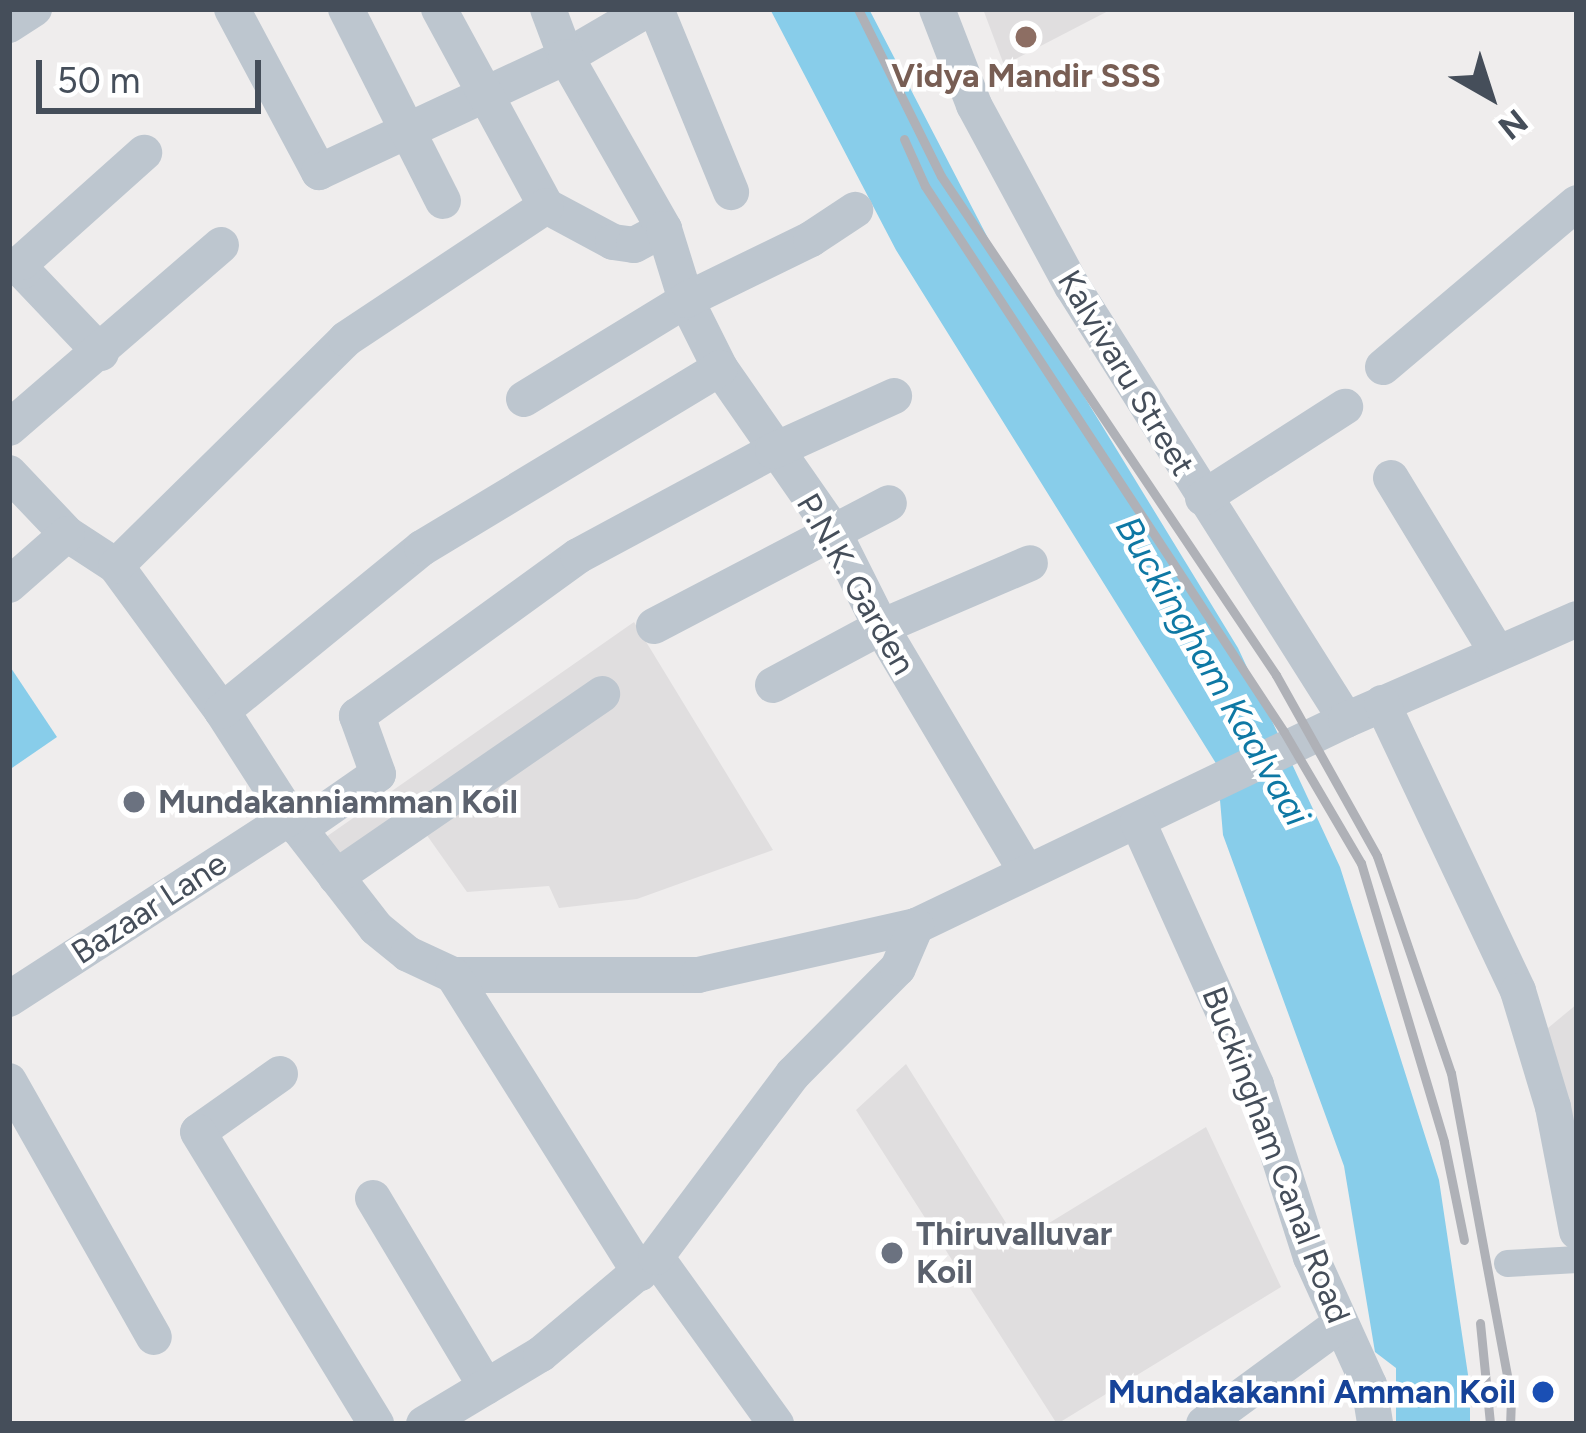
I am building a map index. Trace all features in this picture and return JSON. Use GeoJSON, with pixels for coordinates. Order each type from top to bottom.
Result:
{"type":"FeatureCollection","features":[{"type":"Feature","properties":{"kind":"street"},"geometry":{"type":"LineString","coordinates":[[9,25],[34,9]]}},
{"type":"Feature","properties":{"kind":"street"},"geometry":{"type":"LineString","coordinates":[[232,9],[320,172],[566,57],[652,9],[731,192]]}},
{"type":"Feature","properties":{"kind":"street"},"geometry":{"type":"LineString","coordinates":[[346,9],[443,201]]}},
{"type":"Feature","properties":{"kind":"street"},"geometry":{"type":"LineString","coordinates":[[439,9],[481,95],[546,206],[613,242],[634,245],[664,229]]}},
{"type":"Feature","properties":{"kind":"street","name":"P.N.K. Garden"},"geometry":{"type":"LineString","coordinates":[[548,9],[566,57],[664,229],[686,300],[720,368],[773,451],[832,529],[881,627],[1025,871]]}},
{"type":"Feature","properties":{"kind":"street","name":"Kalvivaru Street"},"geometry":{"type":"LineString","coordinates":[[938,9],[974,105],[1072,286],[1346,720]]}},
{"type":"Feature","properties":{"kind":"street"},"geometry":{"type":"LineString","coordinates":[[100,353],[23,271],[22,262],[144,153]]}},
{"type":"Feature","properties":{"kind":"street"},"geometry":{"type":"LineString","coordinates":[[1383,367],[1577,203]]}},
{"type":"Feature","properties":{"kind":"street"},"geometry":{"type":"LineString","coordinates":[[116,566],[346,339],[546,206]]}},
{"type":"Feature","properties":{"kind":"street"},"geometry":{"type":"LineString","coordinates":[[524,399],[686,300],[811,239],[855,210]]}},
{"type":"Feature","properties":{"kind":"street"},"geometry":{"type":"LineString","coordinates":[[9,428],[220,245]]}},
{"type":"Feature","properties":{"kind":"street"},"geometry":{"type":"LineString","coordinates":[[222,711],[422,548],[720,368]]}},
{"type":"Feature","properties":{"kind":"street"},"geometry":{"type":"LineString","coordinates":[[773,451],[894,396]]}},
{"type":"Feature","properties":{"kind":"street"},"geometry":{"type":"LineString","coordinates":[[1203,498],[1346,406]]}},
{"type":"Feature","properties":{"kind":"street","name":"Bazaar Lane"},"geometry":{"type":"LineString","coordinates":[[9,999],[378,774],[357,716],[578,556],[773,451]]}},
{"type":"Feature","properties":{"kind":"street"},"geometry":{"type":"LineString","coordinates":[[9,472],[67,534],[116,566],[222,711],[294,823],[376,928],[408,954],[454,975],[698,975],[916,926],[1382,703],[1577,620]]}},
{"type":"Feature","properties":{"kind":"street"},"geometry":{"type":"LineString","coordinates":[[1391,478],[1497,652]]}},
{"type":"Feature","properties":{"kind":"street"},"geometry":{"type":"LineString","coordinates":[[654,626],[889,502]]}},
{"type":"Feature","properties":{"kind":"street"},"geometry":{"type":"LineString","coordinates":[[9,585],[67,534]]}},
{"type":"Feature","properties":{"kind":"street"},"geometry":{"type":"LineString","coordinates":[[773,685],[881,627],[1030,563]]}},
{"type":"Feature","properties":{"kind":"street"},"geometry":{"type":"LineString","coordinates":[[336,877],[602,694]]}},
{"type":"Feature","properties":{"kind":"street"},"geometry":{"type":"LineString","coordinates":[[1382,703],[1518,992],[1552,1107],[1577,1232]]}},
{"type":"Feature","properties":{"kind":"street","name":"Buckingham Canal Road"},"geometry":{"type":"LineString","coordinates":[[1138,822],[1256,1085],[1311,1257],[1370,1385],[1376,1424]]}},
{"type":"Feature","properties":{"kind":"street"},"geometry":{"type":"LineString","coordinates":[[424,1424],[541,1354],[648,1265],[793,1075],[898,968],[916,926]]}},
{"type":"Feature","properties":{"kind":"street"},"geometry":{"type":"LineString","coordinates":[[454,975],[648,1265],[776,1424]]}},
{"type":"Feature","properties":{"kind":"street"},"geometry":{"type":"LineString","coordinates":[[280,1074],[198,1132],[376,1424]]}},
{"type":"Feature","properties":{"kind":"street"},"geometry":{"type":"LineString","coordinates":[[9,1081],[154,1337]]}},
{"type":"Feature","properties":{"kind":"street"},"geometry":{"type":"LineString","coordinates":[[373,1198],[486,1387]]}},
{"type":"Feature","properties":{"kind":"street"},"geometry":{"type":"LineString","coordinates":[[1507,1263],[1577,1259]]}},
{"type":"Feature","properties":{"kind":"street"},"geometry":{"type":"LineString","coordinates":[[1204,1424],[1340,1324]]}},
{"type":"Feature","properties":{"kind":"shaded area","name":"Vidya Mandir SSS"},"geometry":{"type":"Polygon","coordinates":[[[983,9],[1112,9],[1004,65],[983,9]]]}},
{"type":"Feature","properties":{"kind":"shaded area"},"geometry":{"type":"Polygon","coordinates":[[[634,622],[773,850],[637,899],[559,908],[549,886],[467,892],[426,834],[356,879],[326,837],[634,622]]]}},
{"type":"Feature","properties":{"kind":"shaded area"},"geometry":{"type":"Polygon","coordinates":[[[1577,1004],[1577,1214],[1542,1033],[1577,1004]]]}},
{"type":"Feature","properties":{"kind":"shaded area"},"geometry":{"type":"Polygon","coordinates":[[[906,1064],[1018,1242],[1206,1127],[1281,1287],[1057,1424],[856,1110],[906,1064]]]}},
{"type":"Feature","properties":{"kind":"water","name":"Buckingham Kaalvaai"},"geometry":{"type":"Polygon","coordinates":[[[770,9],[869,9],[991,244],[1238,648],[1340,867],[1439,1180],[1470,1388],[1470,1424],[1396,1424],[1396,1368],[1375,1352],[1344,1166],[1223,835],[1217,765],[896,250],[770,9]]]}},
{"type":"Feature","properties":{"kind":"water"},"geometry":{"type":"Polygon","coordinates":[[[9,665],[57,737],[9,770],[9,665]]]}},
{"type":"Feature","properties":{"kind":"railway"},"geometry":{"type":"LineString","coordinates":[[858,9],[941,176],[1276,675],[1377,856],[1451,1073],[1511,1398],[1510,1424]]}},
{"type":"Feature","properties":{"kind":"railway"},"geometry":{"type":"LineString","coordinates":[[904,139],[925,186],[1284,732],[1361,863],[1444,1142],[1464,1240]]}},
{"type":"Feature","properties":{"kind":"railway"},"geometry":{"type":"LineString","coordinates":[[1480,1323],[1490,1424]]}},
{"type":"Feature","properties":{"kind":"place","name":"Vidya Mandir SSS"},"geometry":{"type":"Point","coordinates":[1026,37]}},
{"type":"Feature","properties":{"kind":"place","name":"Mundakanniamman Koil"},"geometry":{"type":"Point","coordinates":[134,802]}},
{"type":"Feature","properties":{"kind":"place","name":"Thiruvalluvar Koil"},"geometry":{"type":"Point","coordinates":[892,1253]}},
{"type":"Feature","properties":{"kind":"place","name":"Mundakakanni Amman Koil"},"geometry":{"type":"Point","coordinates":[1543,1392]}}]}
